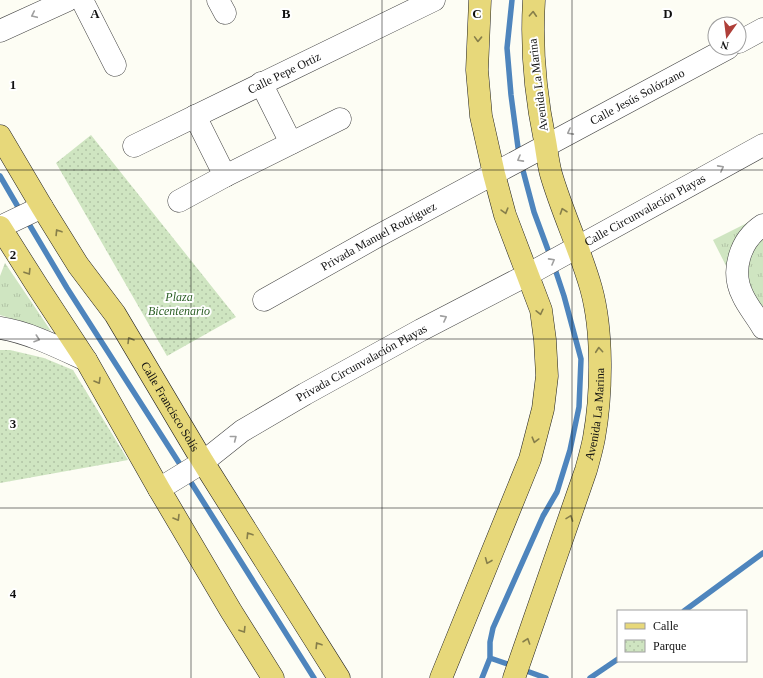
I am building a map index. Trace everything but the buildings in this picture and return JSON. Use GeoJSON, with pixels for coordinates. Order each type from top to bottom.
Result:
{"type":"FeatureCollection","features":[{"type":"Feature","properties":{"kind":"main road"},"geometry":{"type":"LineString","coordinates":[[441,678],[530,459],[543,410],[547,376],[545,340],[540,310],[505,215],[481,116],[477,70],[480,0]]}},
{"type":"Feature","properties":{"kind":"main road","name":"Avenida La Marina"},"geometry":{"type":"LineString","coordinates":[[514,678],[586,470],[594,438],[600,369],[596,319],[591,288],[563,212],[551,172],[546,145],[534,76],[532,32],[534,0]]}},
{"type":"Feature","properties":{"kind":"main road","name":"Calle Francisco Solís"},"geometry":{"type":"LineString","coordinates":[[0,136],[78,265],[115,314],[203,462],[339,678]]}},
{"type":"Feature","properties":{"kind":"main road"},"geometry":{"type":"LineString","coordinates":[[0,227],[86,360],[159,489],[231,611],[273,678]]}},
{"type":"Feature","properties":{"kind":"street"},"geometry":{"type":"LineString","coordinates":[[0,31],[68,0]]}},
{"type":"Feature","properties":{"kind":"street"},"geometry":{"type":"LineString","coordinates":[[82,0],[115,65]]}},
{"type":"Feature","properties":{"kind":"street","name":"Calle Pepe Ortiz"},"geometry":{"type":"LineString","coordinates":[[134,146],[434,0]]}},
{"type":"Feature","properties":{"kind":"street"},"geometry":{"type":"LineString","coordinates":[[747,38],[763,29]]}},
{"type":"Feature","properties":{"kind":"street","name":"Calle Jesús Solórzano"},"geometry":{"type":"LineString","coordinates":[[546,145],[713,56]]}},
{"type":"Feature","properties":{"kind":"street"},"geometry":{"type":"LineString","coordinates":[[262,83],[291,143]]}},
{"type":"Feature","properties":{"kind":"street"},"geometry":{"type":"LineString","coordinates":[[194,116],[225,176]]}},
{"type":"Feature","properties":{"kind":"street"},"geometry":{"type":"LineString","coordinates":[[179,201],[225,176],[340,119]]}},
{"type":"Feature","properties":{"kind":"street","name":"Avenida La Marina"},"geometry":{"type":"LineString","coordinates":[[494,174],[546,145]]}},
{"type":"Feature","properties":{"kind":"street","name":"Calle Circunvalación Playas"},"geometry":{"type":"LineString","coordinates":[[527,275],[763,145]]}},
{"type":"Feature","properties":{"kind":"street","name":"Privada Manuel Rodríguez"},"geometry":{"type":"LineString","coordinates":[[264,300],[376,237],[494,174]]}},
{"type":"Feature","properties":{"kind":"street"},"geometry":{"type":"LineString","coordinates":[[0,227],[42,207]]}},
{"type":"Feature","properties":{"kind":"street"},"geometry":{"type":"LineString","coordinates":[[761,323],[742,296],[738,281],[737,267],[740,252],[748,238],[754,231],[763,225]]}},
{"type":"Feature","properties":{"kind":"street"},"geometry":{"type":"LineString","coordinates":[[761,323],[751,291],[749,267],[753,254],[763,238]]}},
{"type":"Feature","properties":{"kind":"street","name":"Privada Circunvalación Playas"},"geometry":{"type":"LineString","coordinates":[[159,489],[203,462],[242,432],[305,394],[421,330],[527,275]]}},
{"type":"Feature","properties":{"kind":"street"},"geometry":{"type":"LineString","coordinates":[[0,328],[11,330],[52,344],[86,360]]}},
{"type":"Feature","properties":{"kind":"green space","name":"Plaza Bicentenario"},"geometry":{"type":"Polygon","coordinates":[[[91,135],[236,317],[167,356],[56,163],[91,135]]]}},
{"type":"Feature","properties":{"kind":"green space"},"geometry":{"type":"Polygon","coordinates":[[[763,215],[763,339],[713,240],[763,215]]]}},
{"type":"Feature","properties":{"kind":"green space"},"geometry":{"type":"Polygon","coordinates":[[[5,263],[51,331],[0,315],[0,276],[5,263]]]}},
{"type":"Feature","properties":{"kind":"green space"},"geometry":{"type":"Polygon","coordinates":[[[0,350],[10,350],[44,358],[73,370],[128,460],[0,483],[0,350]]]}},
{"type":"Feature","properties":{"kind":"waterway"},"geometry":{"type":"LineString","coordinates":[[512,0],[507,48],[511,95],[519,155]]}},
{"type":"Feature","properties":{"kind":"waterway"},"geometry":{"type":"LineString","coordinates":[[521,163],[534,212],[551,258]]}},
{"type":"Feature","properties":{"kind":"waterway"},"geometry":{"type":"LineString","coordinates":[[0,176],[21,212]]}},
{"type":"Feature","properties":{"kind":"waterway"},"geometry":{"type":"LineString","coordinates":[[26,219],[67,288],[183,469]]}},
{"type":"Feature","properties":{"kind":"waterway"},"geometry":{"type":"LineString","coordinates":[[513,666],[490,658],[490,642],[493,628],[543,516],[557,492],[570,450],[579,407],[581,359],[564,296],[554,266]]}},
{"type":"Feature","properties":{"kind":"waterway"},"geometry":{"type":"LineString","coordinates":[[187,476],[314,678]]}},
{"type":"Feature","properties":{"kind":"waterway"},"geometry":{"type":"LineString","coordinates":[[685,610],[763,553]]}},
{"type":"Feature","properties":{"kind":"waterway"},"geometry":{"type":"LineString","coordinates":[[482,678],[490,658]]}},
{"type":"Feature","properties":{"kind":"waterway"},"geometry":{"type":"LineString","coordinates":[[590,678],[617,660]]}},
{"type":"Feature","properties":{"kind":"waterway"},"geometry":{"type":"LineString","coordinates":[[521,669],[546,678]]}}]}
